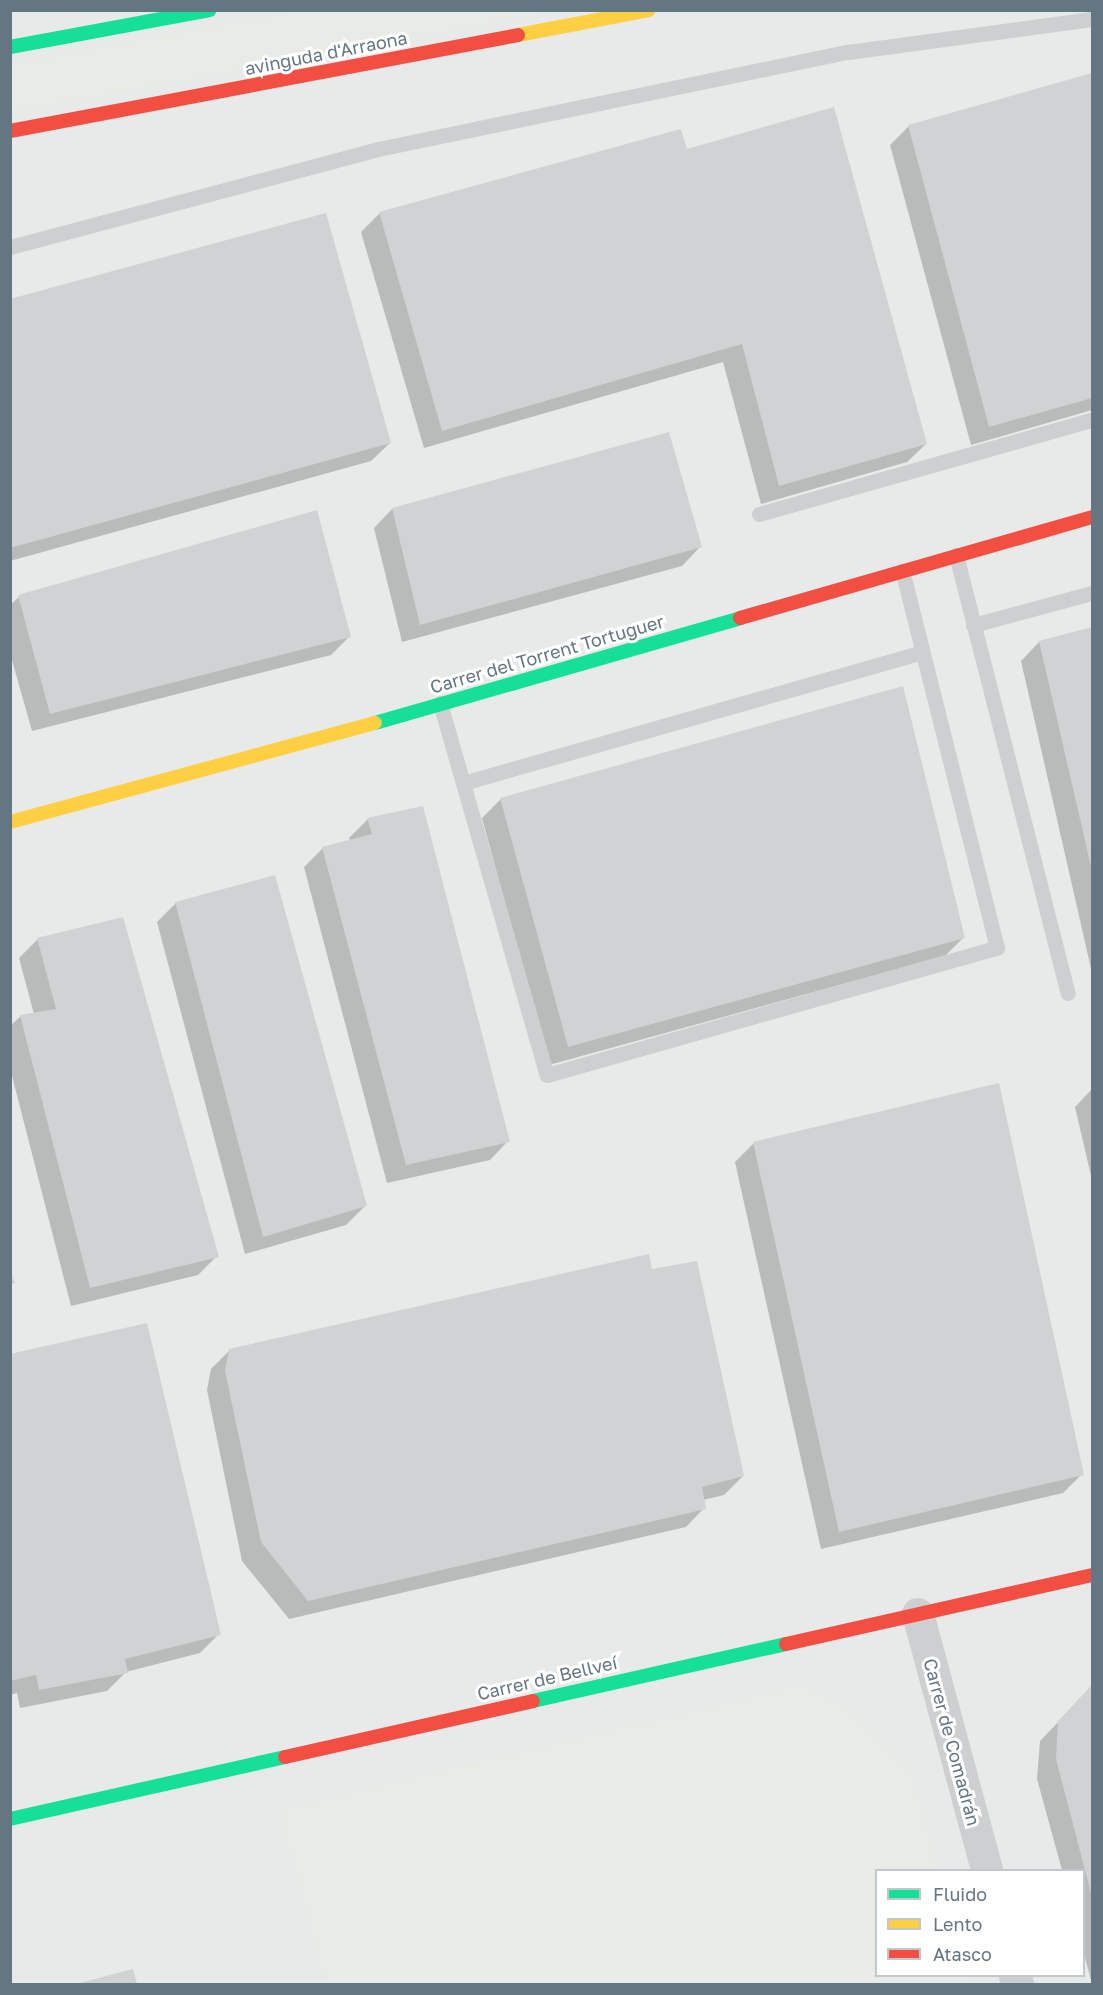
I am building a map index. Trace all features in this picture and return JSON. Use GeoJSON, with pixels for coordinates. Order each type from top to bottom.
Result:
{"type":"FeatureCollection","features":[{"type":"Feature","properties":{"kind":"street"},"geometry":{"type":"LineString","coordinates":[[10,47],[210,10]]}},
{"type":"Feature","properties":{"kind":"street","name":"avinguda d'Arraona"},"geometry":{"type":"LineString","coordinates":[[10,131],[649,10]]}},
{"type":"Feature","properties":{"kind":"street","name":"Carrer del Torrent Tortuguer"},"geometry":{"type":"LineString","coordinates":[[10,822],[440,703],[1092,517]]}},
{"type":"Feature","properties":{"kind":"street","name":"Carrer de Bellveí"},"geometry":{"type":"LineString","coordinates":[[10,1819],[1092,1575]]}},
{"type":"Feature","properties":{"kind":"street","name":"Carrer de Comadrán"},"geometry":{"type":"LineString","coordinates":[[918,1614],[987,1869]]}},
{"type":"Feature","properties":{"kind":"lane"},"geometry":{"type":"LineString","coordinates":[[10,247],[390,147],[848,52],[1092,19]]}},
{"type":"Feature","properties":{"kind":"lane"},"geometry":{"type":"LineString","coordinates":[[759,514],[1092,420]]}},
{"type":"Feature","properties":{"kind":"lane"},"geometry":{"type":"LineString","coordinates":[[956,555],[1068,993]]}},
{"type":"Feature","properties":{"kind":"lane"},"geometry":{"type":"LineString","coordinates":[[440,703],[547,1076],[997,948],[902,571]]}},
{"type":"Feature","properties":{"kind":"lane"},"geometry":{"type":"LineString","coordinates":[[973,625],[1092,593]]}},
{"type":"Feature","properties":{"kind":"lane"},"geometry":{"type":"LineString","coordinates":[[464,783],[923,652]]}},
{"type":"Feature","properties":{"kind":"shaded area"},"geometry":{"type":"Polygon","coordinates":[[[11,11],[1092,11],[1092,1984],[11,1984],[11,11]]]}},
{"type":"Feature","properties":{"kind":"shaded area"},"geometry":{"type":"Polygon","coordinates":[[[300,11],[557,11],[11,112],[11,65],[300,11]]]}},
{"type":"Feature","properties":{"kind":"shaded area"},"geometry":{"type":"Polygon","coordinates":[[[799,1686],[849,1710],[910,1773],[938,1869],[875,1869],[875,1977],[968,1977],[970,1984],[326,1984],[280,1810],[799,1686]]]}},
{"type":"Feature","properties":{"kind":"building"},"geometry":{"type":"Polygon","coordinates":[[[1092,73],[1092,398],[989,427],[908,125],[1092,73]]]}},
{"type":"Feature","properties":{"kind":"building"},"geometry":{"type":"Polygon","coordinates":[[[834,107],[927,444],[779,486],[742,344],[442,431],[379,212],[681,129],[687,149],[834,107]]]}},
{"type":"Feature","properties":{"kind":"building"},"geometry":{"type":"Polygon","coordinates":[[[326,213],[391,443],[10,548],[10,299],[326,213]]]}},
{"type":"Feature","properties":{"kind":"building"},"geometry":{"type":"Polygon","coordinates":[[[669,432],[702,547],[420,625],[392,508],[669,432]]]}},
{"type":"Feature","properties":{"kind":"building"},"geometry":{"type":"Polygon","coordinates":[[[317,510],[351,637],[50,714],[18,595],[317,510]]]}},
{"type":"Feature","properties":{"kind":"building"},"geometry":{"type":"Polygon","coordinates":[[[1092,627],[1092,871],[1039,641],[1092,627]]]}},
{"type":"Feature","properties":{"kind":"building"},"geometry":{"type":"Polygon","coordinates":[[[903,686],[965,938],[568,1047],[500,798],[903,686]]]}},
{"type":"Feature","properties":{"kind":"building"},"geometry":{"type":"Polygon","coordinates":[[[423,806],[510,1142],[406,1165],[322,847],[372,834],[367,818],[423,806]]]}},
{"type":"Feature","properties":{"kind":"building"},"geometry":{"type":"Polygon","coordinates":[[[275,875],[367,1206],[263,1237],[175,902],[275,875]]]}},
{"type":"Feature","properties":{"kind":"building"},"geometry":{"type":"Polygon","coordinates":[[[123,917],[219,1257],[90,1288],[20,1015],[56,1009],[37,938],[123,917]]]}},
{"type":"Feature","properties":{"kind":"building"},"geometry":{"type":"Polygon","coordinates":[[[999,1083],[1084,1475],[839,1532],[753,1142],[999,1083]]]}},
{"type":"Feature","properties":{"kind":"building"},"geometry":{"type":"Polygon","coordinates":[[[649,1254],[652,1269],[697,1261],[744,1476],[702,1487],[706,1509],[308,1601],[261,1542],[225,1371],[229,1349],[649,1254]]]}},
{"type":"Feature","properties":{"kind":"building"},"geometry":{"type":"Polygon","coordinates":[[[10,1270],[15,1283],[10,1284],[10,1270]]]}},
{"type":"Feature","properties":{"kind":"building"},"geometry":{"type":"Polygon","coordinates":[[[147,1323],[221,1635],[125,1659],[128,1673],[39,1690],[36,1675],[10,1681],[10,1354],[147,1323]]]}},
{"type":"Feature","properties":{"kind":"building"},"geometry":{"type":"Polygon","coordinates":[[[1092,1685],[1092,1897],[1056,1759],[1058,1721],[1092,1685]]]}},
{"type":"Feature","properties":{"kind":"building"},"geometry":{"type":"Polygon","coordinates":[[[133,1969],[137,1984],[76,1984],[133,1969]]]}},
{"type":"Feature","properties":{"kind":"traffic: fast"},"geometry":{"type":"LineString","coordinates":[[10,47],[210,10]]}},
{"type":"Feature","properties":{"kind":"traffic: fast"},"geometry":{"type":"LineString","coordinates":[[375,723],[740,618]]}},
{"type":"Feature","properties":{"kind":"traffic: fast"},"geometry":{"type":"LineString","coordinates":[[533,1701],[786,1644]]}},
{"type":"Feature","properties":{"kind":"traffic: fast"},"geometry":{"type":"LineString","coordinates":[[10,1819],[285,1757]]}},
{"type":"Feature","properties":{"kind":"traffic: slow"},"geometry":{"type":"LineString","coordinates":[[518,35],[649,10]]}},
{"type":"Feature","properties":{"kind":"traffic: slow"},"geometry":{"type":"LineString","coordinates":[[10,822],[375,723]]}},
{"type":"Feature","properties":{"kind":"traffic: jam"},"geometry":{"type":"LineString","coordinates":[[10,131],[518,35]]}},
{"type":"Feature","properties":{"kind":"traffic: jam"},"geometry":{"type":"LineString","coordinates":[[740,618],[1092,517]]}},
{"type":"Feature","properties":{"kind":"traffic: jam"},"geometry":{"type":"LineString","coordinates":[[786,1644],[1092,1575]]}},
{"type":"Feature","properties":{"kind":"traffic: jam"},"geometry":{"type":"LineString","coordinates":[[285,1757],[533,1701]]}}]}
